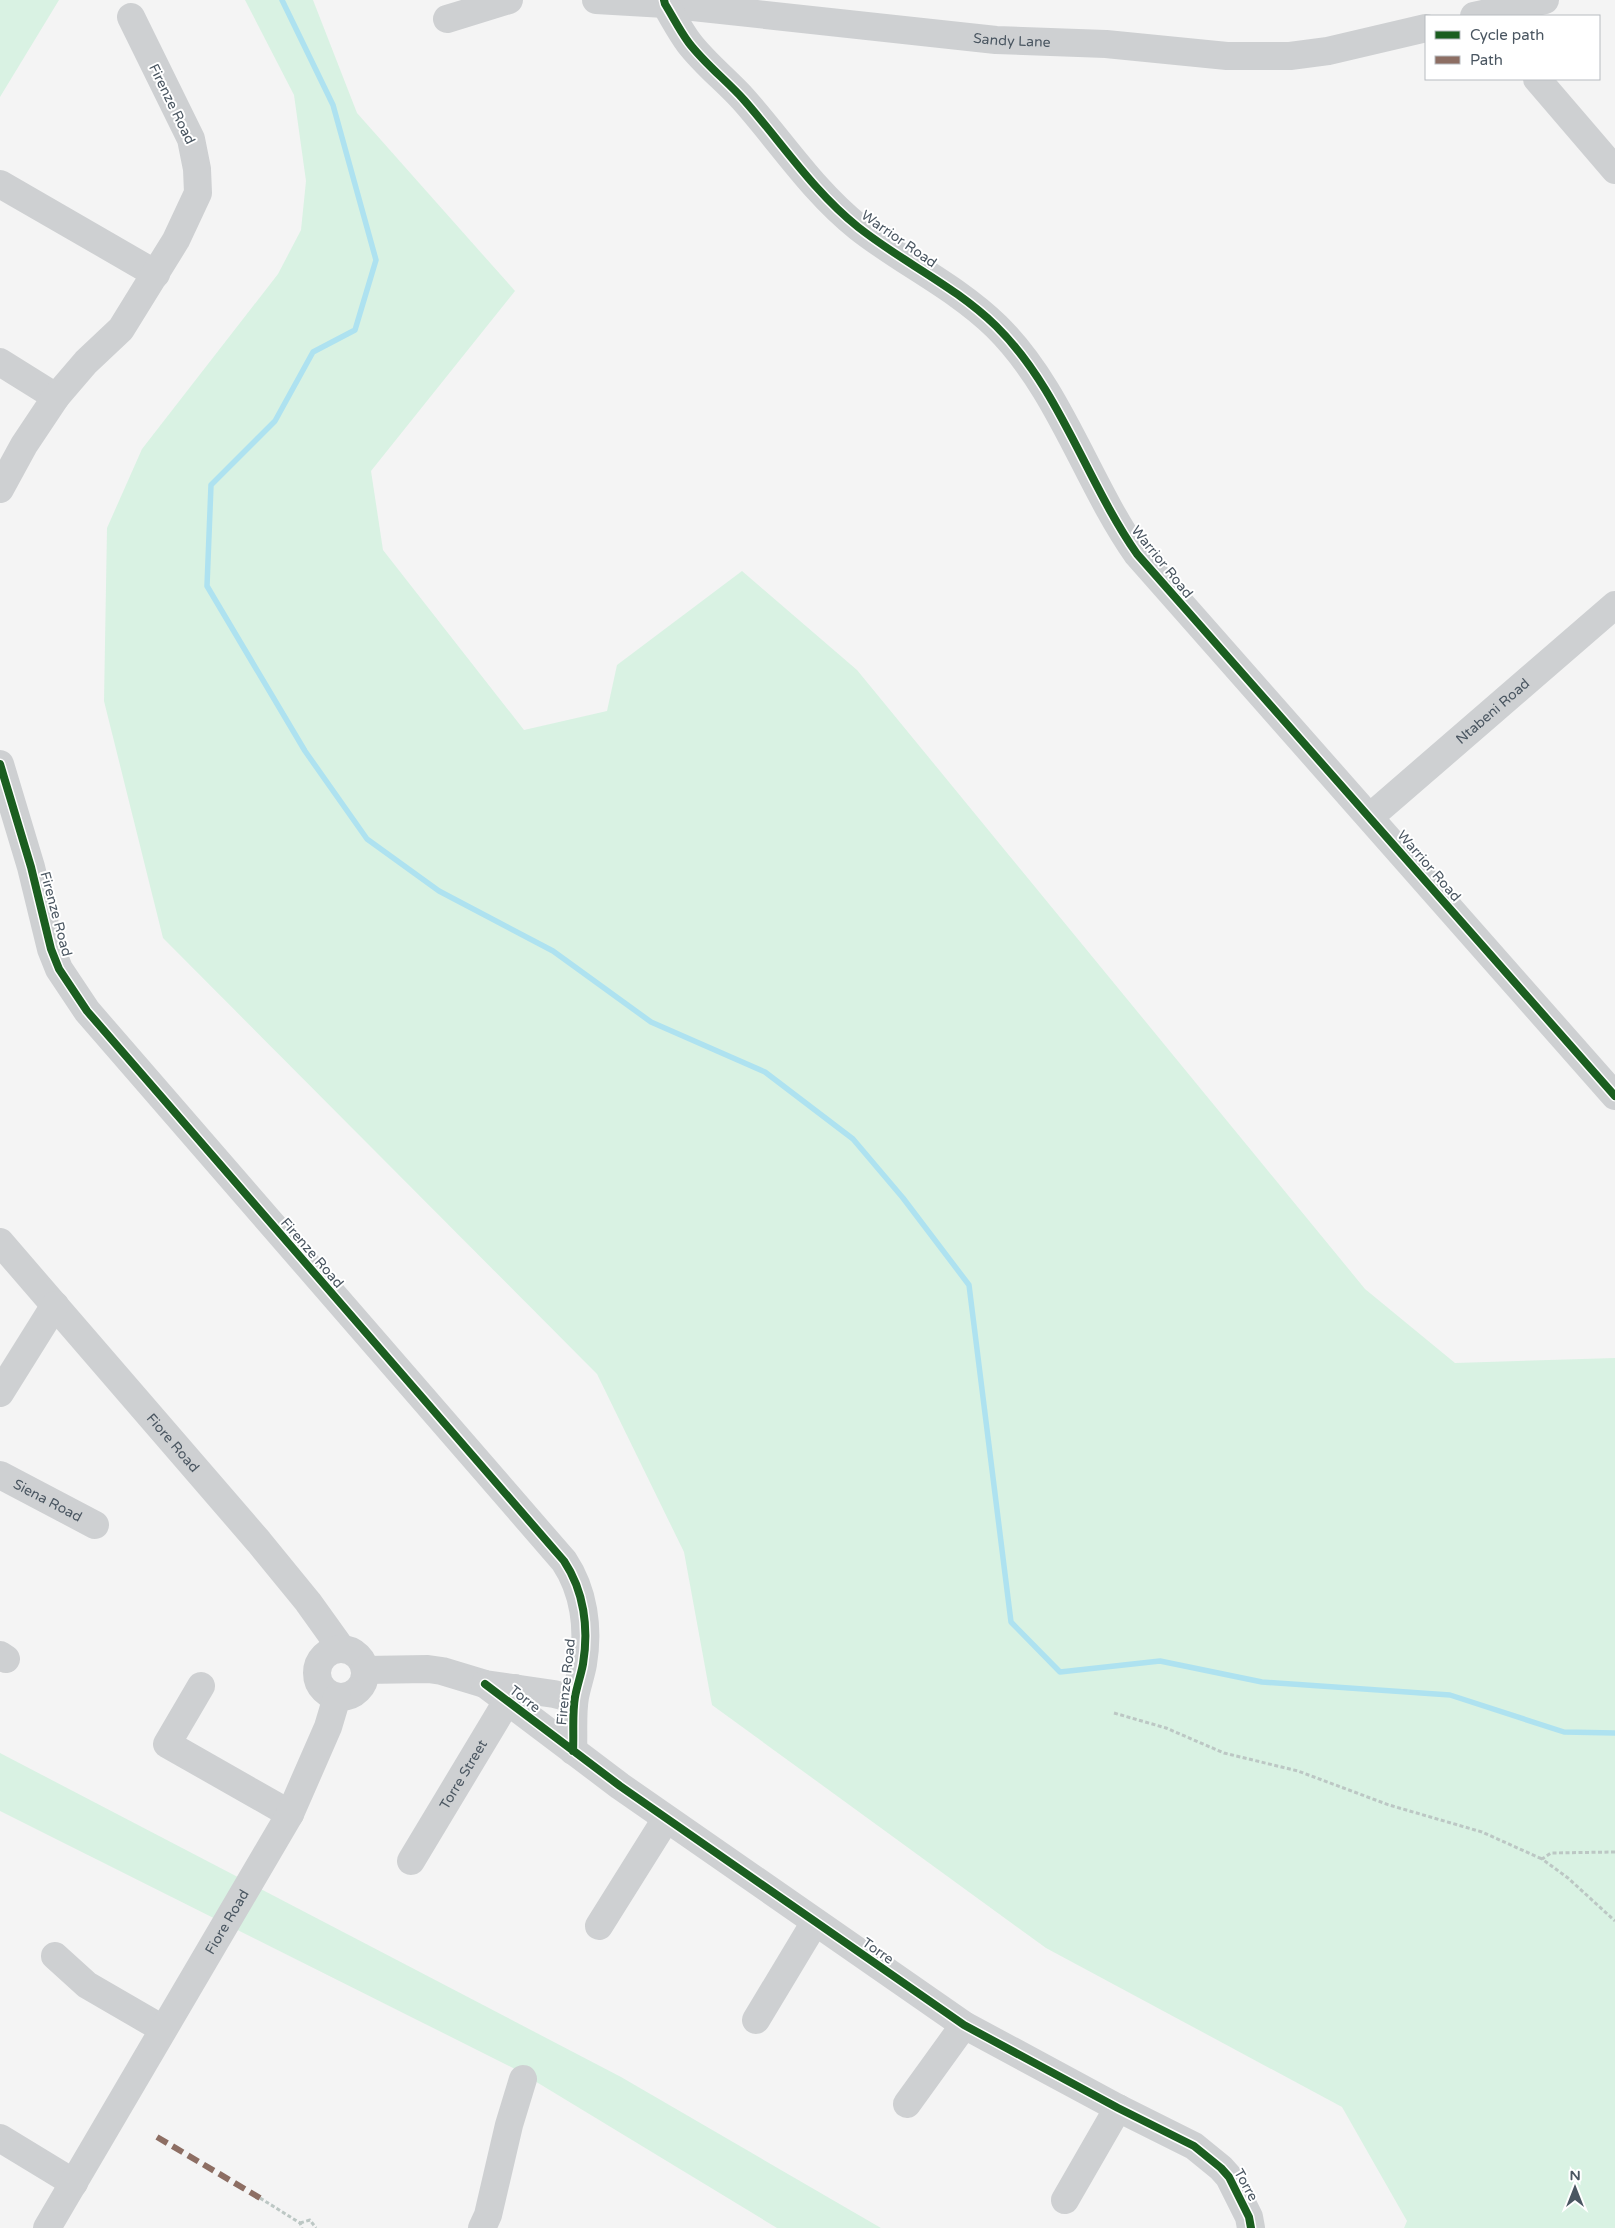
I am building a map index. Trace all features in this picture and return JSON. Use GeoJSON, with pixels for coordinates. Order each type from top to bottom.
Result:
{"type":"FeatureCollection","features":[{"type":"Feature","properties":{"kind":"street"},"geometry":{"type":"LineString","coordinates":[[446,19],[510,0]]}},
{"type":"Feature","properties":{"kind":"street","name":"Sandy Lane"},"geometry":{"type":"LineString","coordinates":[[596,0],[665,2],[996,40],[1106,44],[1227,56],[1290,56],[1328,51],[1425,28]]}},
{"type":"Feature","properties":{"kind":"street"},"geometry":{"type":"LineString","coordinates":[[1478,12],[1545,0]]}},
{"type":"Feature","properties":{"kind":"street","name":"Warrior Road"},"geometry":{"type":"LineString","coordinates":[[665,2],[689,43],[745,100],[821,194],[858,227],[970,303],[997,327],[1024,360],[1052,403],[1121,531],[1137,554],[1615,1096]]}},
{"type":"Feature","properties":{"kind":"street","name":"Firenze Road"},"geometry":{"type":"LineString","coordinates":[[0,489],[24,445],[56,397],[86,362],[121,329],[176,240],[198,193],[197,169],[191,139],[131,17]]}},
{"type":"Feature","properties":{"kind":"street"},"geometry":{"type":"LineString","coordinates":[[1538,80],[1615,170]]}},
{"type":"Feature","properties":{"kind":"street"},"geometry":{"type":"LineString","coordinates":[[0,184],[156,274]]}},
{"type":"Feature","properties":{"kind":"street"},"geometry":{"type":"LineString","coordinates":[[0,362],[56,397]]}},
{"type":"Feature","properties":{"kind":"street","name":"Ntabeni Road"},"geometry":{"type":"LineString","coordinates":[[1370,817],[1615,604]]}},
{"type":"Feature","properties":{"kind":"street","name":"Firenze Road"},"geometry":{"type":"LineString","coordinates":[[0,766],[30,867],[51,949],[59,969],[87,1011],[564,1561],[575,1577],[584,1611],[584,1640],[583,1663],[574,1699],[573,1751]]}},
{"type":"Feature","properties":{"kind":"street","name":"Fiore Road"},"geometry":{"type":"LineString","coordinates":[[0,1242],[259,1542],[308,1602],[341,1648],[360,1657],[365,1670]]}},
{"type":"Feature","properties":{"kind":"street"},"geometry":{"type":"LineString","coordinates":[[0,1393],[55,1305]]}},
{"type":"Feature","properties":{"kind":"street","name":"Siena Road"},"geometry":{"type":"LineString","coordinates":[[0,1475],[94,1525]]}},
{"type":"Feature","properties":{"kind":"street"},"geometry":{"type":"LineString","coordinates":[[341,1648],[327,1653],[317,1665],[316,1676],[320,1686],[327,1693],[336,1697],[352,1695],[362,1684],[365,1670]]}},
{"type":"Feature","properties":{"kind":"street","name":"Torre"},"geometry":{"type":"LineString","coordinates":[[365,1670],[428,1669],[460,1676],[511,1694],[574,1699]]}},
{"type":"Feature","properties":{"kind":"street"},"geometry":{"type":"LineString","coordinates":[[201,1686],[167,1744],[290,1814]]}},
{"type":"Feature","properties":{"kind":"street","name":"Torre"},"geometry":{"type":"LineString","coordinates":[[511,1694],[573,1751],[666,1819],[770,1889],[964,2025],[1118,2108],[1194,2146],[1221,2168],[1239,2194],[1252,2228]]}},
{"type":"Feature","properties":{"kind":"street","name":"Torre Street"},"geometry":{"type":"LineString","coordinates":[[411,1861],[511,1694]]}},
{"type":"Feature","properties":{"kind":"street","name":"Fiore Road"},"geometry":{"type":"LineString","coordinates":[[47,2228],[162,2029],[290,1814],[328,1727],[336,1697]]}},
{"type":"Feature","properties":{"kind":"street"},"geometry":{"type":"LineString","coordinates":[[599,1926],[666,1819]]}},
{"type":"Feature","properties":{"kind":"street"},"geometry":{"type":"LineString","coordinates":[[756,2020],[815,1922]]}},
{"type":"Feature","properties":{"kind":"street"},"geometry":{"type":"LineString","coordinates":[[55,1956],[87,1985],[162,2029]]}},
{"type":"Feature","properties":{"kind":"street"},"geometry":{"type":"LineString","coordinates":[[907,2104],[964,2025]]}},
{"type":"Feature","properties":{"kind":"street"},"geometry":{"type":"LineString","coordinates":[[482,2228],[488,2215],[509,2125],[523,2079]]}},
{"type":"Feature","properties":{"kind":"street"},"geometry":{"type":"LineString","coordinates":[[1065,2200],[1118,2108]]}},
{"type":"Feature","properties":{"kind":"street"},"geometry":{"type":"LineString","coordinates":[[0,2138],[74,2183]]}},
{"type":"Feature","properties":{"kind":"path"},"geometry":{"type":"LineString","coordinates":[[1114,1713],[1166,1728],[1224,1754],[1298,1771],[1389,1804],[1482,1832],[1542,1859],[1568,1878],[1615,1921]]}},
{"type":"Feature","properties":{"kind":"path"},"geometry":{"type":"LineString","coordinates":[[1542,1859],[1550,1853],[1615,1852]]}},
{"type":"Feature","properties":{"kind":"path"},"geometry":{"type":"LineString","coordinates":[[260,2198],[300,2223],[302,2228]]}},
{"type":"Feature","properties":{"kind":"path"},"geometry":{"type":"LineString","coordinates":[[300,2223],[310,2220],[316,2228]]}},
{"type":"Feature","properties":{"kind":"green space"},"geometry":{"type":"Polygon","coordinates":[[[0,0],[59,0],[0,97],[0,0]]]}},
{"type":"Feature","properties":{"kind":"green space"},"geometry":{"type":"Polygon","coordinates":[[[245,0],[313,0],[357,113],[515,291],[371,471],[383,550],[524,730],[607,711],[617,665],[742,571],[857,670],[1365,1289],[1455,1363],[1615,1358],[1615,2228],[1404,2228],[1407,2221],[1342,2107],[1046,1948],[712,1705],[684,1552],[597,1374],[163,938],[104,701],[107,528],[142,449],[278,274],[301,230],[306,181],[294,95],[245,0]]]}},
{"type":"Feature","properties":{"kind":"green space"},"geometry":{"type":"Polygon","coordinates":[[[0,1753],[621,2077],[881,2228],[777,2228],[515,2069],[0,1811],[0,1753]]]}},
{"type":"Feature","properties":{"kind":"waterway"},"geometry":{"type":"LineString","coordinates":[[282,0],[333,105],[376,260],[355,330],[313,352],[275,421],[211,485],[207,586],[305,751],[367,839],[439,891],[553,951],[651,1022],[765,1072],[853,1139],[903,1198],[969,1285],[1011,1622],[1060,1672],[1160,1661],[1262,1682],[1450,1695],[1564,1732],[1615,1733]]}},
{"type":"Feature","properties":{"kind":"marked path"},"geometry":{"type":"LineString","coordinates":[[157,2137],[260,2198]]}},
{"type":"Feature","properties":{"kind":"cycle path"},"geometry":{"type":"LineString","coordinates":[[664,0],[695,51],[744,100],[798,166],[842,213],[875,240],[946,286],[980,312],[996,326],[1018,351],[1038,378],[1102,496],[1137,554],[1615,1096]]}},
{"type":"Feature","properties":{"kind":"cycle path"},"geometry":{"type":"LineString","coordinates":[[0,764],[31,867],[51,949],[59,969],[87,1011],[564,1561],[571,1573],[580,1597],[585,1624],[585,1650],[574,1704],[573,1751]]}},
{"type":"Feature","properties":{"kind":"cycle path"},"geometry":{"type":"LineString","coordinates":[[485,1684],[620,1786],[964,2025],[1118,2108],[1194,2146],[1229,2177],[1249,2217],[1251,2228]]}}]}
